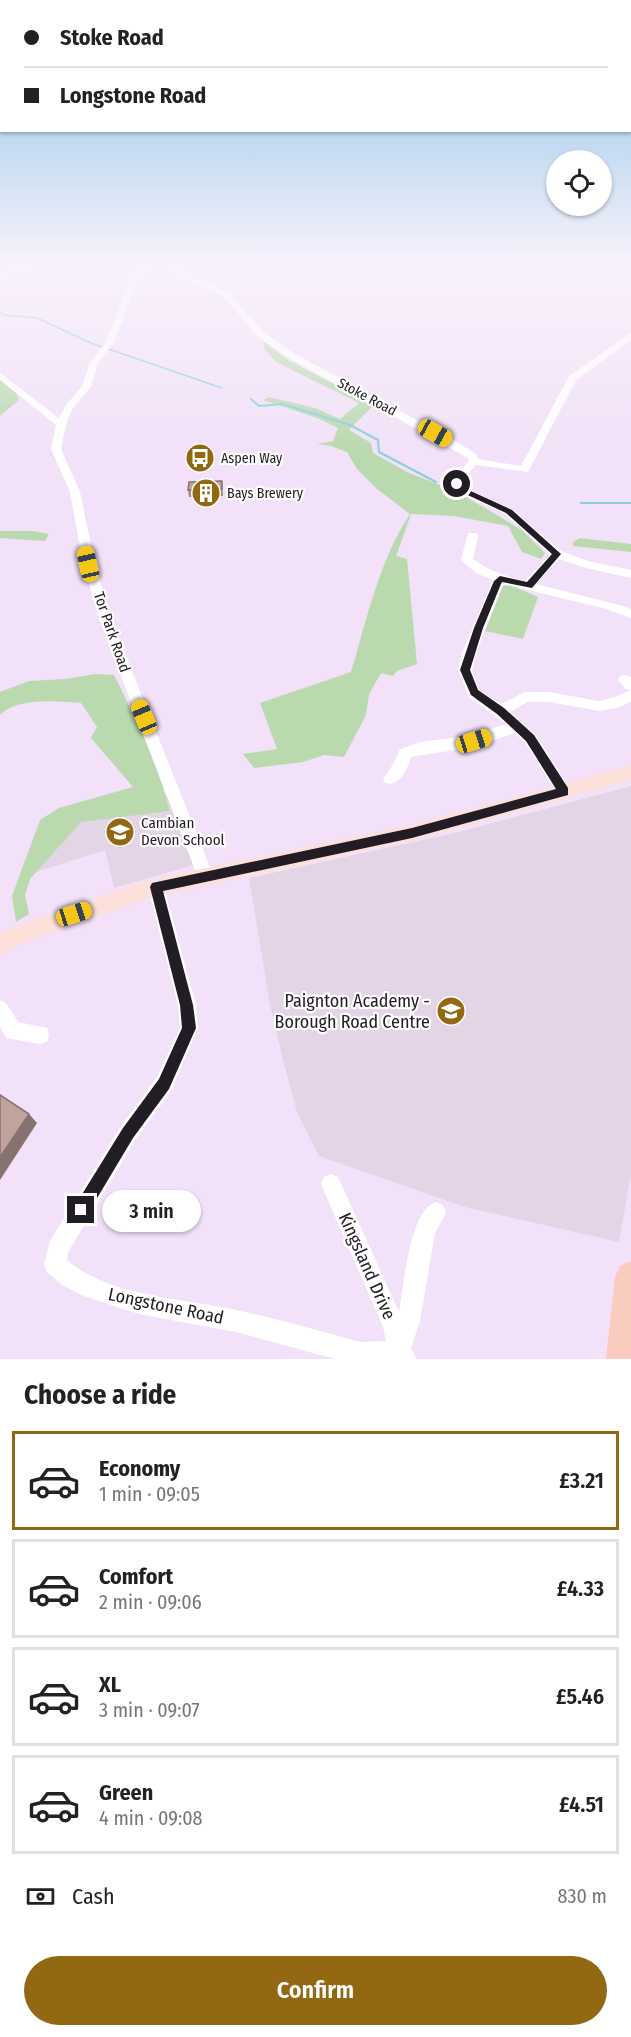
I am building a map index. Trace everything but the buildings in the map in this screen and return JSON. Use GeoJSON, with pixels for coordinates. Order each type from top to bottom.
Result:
{"type":"FeatureCollection","features":[{"type":"Feature","properties":{"kind":"highway"},"geometry":{"type":"LineString","coordinates":[[623,1359],[631,1277]]}},
{"type":"Feature","properties":{"kind":"main road"},"geometry":{"type":"LineString","coordinates":[[0,945],[16,936],[74,914],[156,887],[412,833],[631,773]]}},
{"type":"Feature","properties":{"kind":"street","name":"Tor Park Road"},"geometry":{"type":"LineString","coordinates":[[114,325],[105,348],[94,363],[86,387],[69,407],[61,424],[57,449],[75,492],[88,564],[106,621],[205,875]]}},
{"type":"Feature","properties":{"kind":"street","name":"Stoke Road"},"geometry":{"type":"LineString","coordinates":[[253,325],[270,342],[319,372],[448,441],[472,456],[474,461]]}},
{"type":"Feature","properties":{"kind":"street"},"geometry":{"type":"LineString","coordinates":[[631,336],[572,378],[524,470],[474,461],[457,480],[459,489],[509,512],[557,554],[586,564],[631,574]]}},
{"type":"Feature","properties":{"kind":"street"},"geometry":{"type":"LineString","coordinates":[[0,376],[61,424]]}},
{"type":"Feature","properties":{"kind":"street"},"geometry":{"type":"LineString","coordinates":[[472,536],[467,561],[480,570],[500,579],[556,595],[601,603],[631,614]]}},
{"type":"Feature","properties":{"kind":"street"},"geometry":{"type":"LineString","coordinates":[[528,586],[557,554]]}},
{"type":"Feature","properties":{"kind":"street"},"geometry":{"type":"LineString","coordinates":[[500,579],[484,612],[465,670],[474,693],[500,711],[530,738],[564,792]]}},
{"type":"Feature","properties":{"kind":"street"},"geometry":{"type":"LineString","coordinates":[[500,711],[525,697],[549,698],[599,706],[615,703],[630,691]]}},
{"type":"Feature","properties":{"kind":"street"},"geometry":{"type":"LineString","coordinates":[[390,779],[402,766],[405,753],[421,748],[474,741],[518,726]]}},
{"type":"Feature","properties":{"kind":"street","name":"Longstone Road"},"geometry":{"type":"LineString","coordinates":[[156,887],[187,1005],[189,1028],[164,1084],[128,1133],[71,1226],[58,1249],[55,1264],[73,1281],[109,1296],[234,1321],[360,1354],[402,1354]]}},
{"type":"Feature","properties":{"kind":"street"},"geometry":{"type":"LineString","coordinates":[[1,1013],[13,1031],[40,1035]]}},
{"type":"Feature","properties":{"kind":"street","name":"Kingsland Drive"},"geometry":{"type":"LineString","coordinates":[[331,1184],[394,1326],[402,1354]]}},
{"type":"Feature","properties":{"kind":"street"},"geometry":{"type":"LineString","coordinates":[[402,1354],[425,1230],[435,1213]]}},
{"type":"Feature","properties":{"kind":"shaded area","name":"Paignton Academy - Borough Road Centre"},"geometry":{"type":"Polygon","coordinates":[[[631,786],[631,1174],[619,1242],[465,1207],[319,1156],[297,1112],[284,1064],[270,1005],[249,878],[459,832],[631,786]]]}},
{"type":"Feature","properties":{"kind":"shaded area","name":"Cambian Devon School"},"geometry":{"type":"Polygon","coordinates":[[[168,793],[193,865],[114,888],[105,850],[27,875],[73,814],[168,793]]]}},
{"type":"Feature","properties":{"kind":"green space"},"geometry":{"type":"Polygon","coordinates":[[[264,342],[288,360],[374,405],[349,430],[371,443],[373,453],[409,473],[453,490],[492,512],[523,531],[545,553],[541,559],[522,552],[508,526],[454,516],[411,514],[396,556],[407,559],[417,664],[397,671],[393,676],[381,673],[369,694],[366,715],[344,757],[324,755],[303,762],[254,768],[243,754],[277,749],[260,703],[351,672],[382,571],[399,532],[410,514],[377,489],[357,469],[347,452],[317,444],[333,441],[338,428],[317,418],[263,400],[269,397],[315,408],[340,419],[359,403],[276,362],[264,348],[264,342]]]}},
{"type":"Feature","properties":{"kind":"green space"},"geometry":{"type":"Polygon","coordinates":[[[0,379],[16,393],[19,400],[0,416],[0,379]]]}},
{"type":"Feature","properties":{"kind":"green space"},"geometry":{"type":"Polygon","coordinates":[[[0,531],[33,531],[49,534],[45,541],[0,538],[0,531]]]}},
{"type":"Feature","properties":{"kind":"green space"},"geometry":{"type":"Polygon","coordinates":[[[580,538],[631,544],[631,552],[573,546],[573,542],[580,538]]]}},
{"type":"Feature","properties":{"kind":"green space"},"geometry":{"type":"Polygon","coordinates":[[[510,585],[538,597],[523,639],[485,631],[503,586],[510,585]]]}},
{"type":"Feature","properties":{"kind":"green space"},"geometry":{"type":"Polygon","coordinates":[[[95,674],[114,675],[153,758],[169,811],[81,822],[30,879],[25,895],[29,914],[16,922],[12,896],[40,820],[59,808],[133,787],[91,738],[97,727],[81,703],[50,701],[27,703],[7,709],[0,715],[0,692],[29,681],[65,679],[95,674]]]}},
{"type":"Feature","properties":{"kind":"waterway"},"geometry":{"type":"LineString","coordinates":[[53,325],[91,343],[222,388]]}},
{"type":"Feature","properties":{"kind":"waterway"},"geometry":{"type":"LineString","coordinates":[[251,399],[259,406],[282,404],[350,425],[378,440],[379,452],[436,482]]}},
{"type":"Feature","properties":{"kind":"waterway"},"geometry":{"type":"LineString","coordinates":[[581,503],[631,503]]}},
{"type":"Feature","properties":{"kind":"place","name":"Aspen Way"},"geometry":{"type":"Point","coordinates":[200,458]}},
{"type":"Feature","properties":{"kind":"place","name":"Bays Brewery"},"geometry":{"type":"Point","coordinates":[206,493]}},
{"type":"Feature","properties":{"kind":"place","name":"Cambian Devon School"},"geometry":{"type":"Point","coordinates":[120,832]}},
{"type":"Feature","properties":{"kind":"place","name":"Paignton Academy - Borough Road Centre"},"geometry":{"type":"Point","coordinates":[451,1011]}},
{"type":"Feature","properties":{"kind":"route"},"geometry":{"type":"LineString","coordinates":[[81,1210],[128,1133],[164,1084],[177,1060],[189,1028],[187,1005],[156,887],[412,833],[564,792],[530,738],[500,711],[474,693],[465,670],[493,589],[500,579],[508,579],[528,586],[557,554],[509,512],[459,489],[457,484]]}}]}
